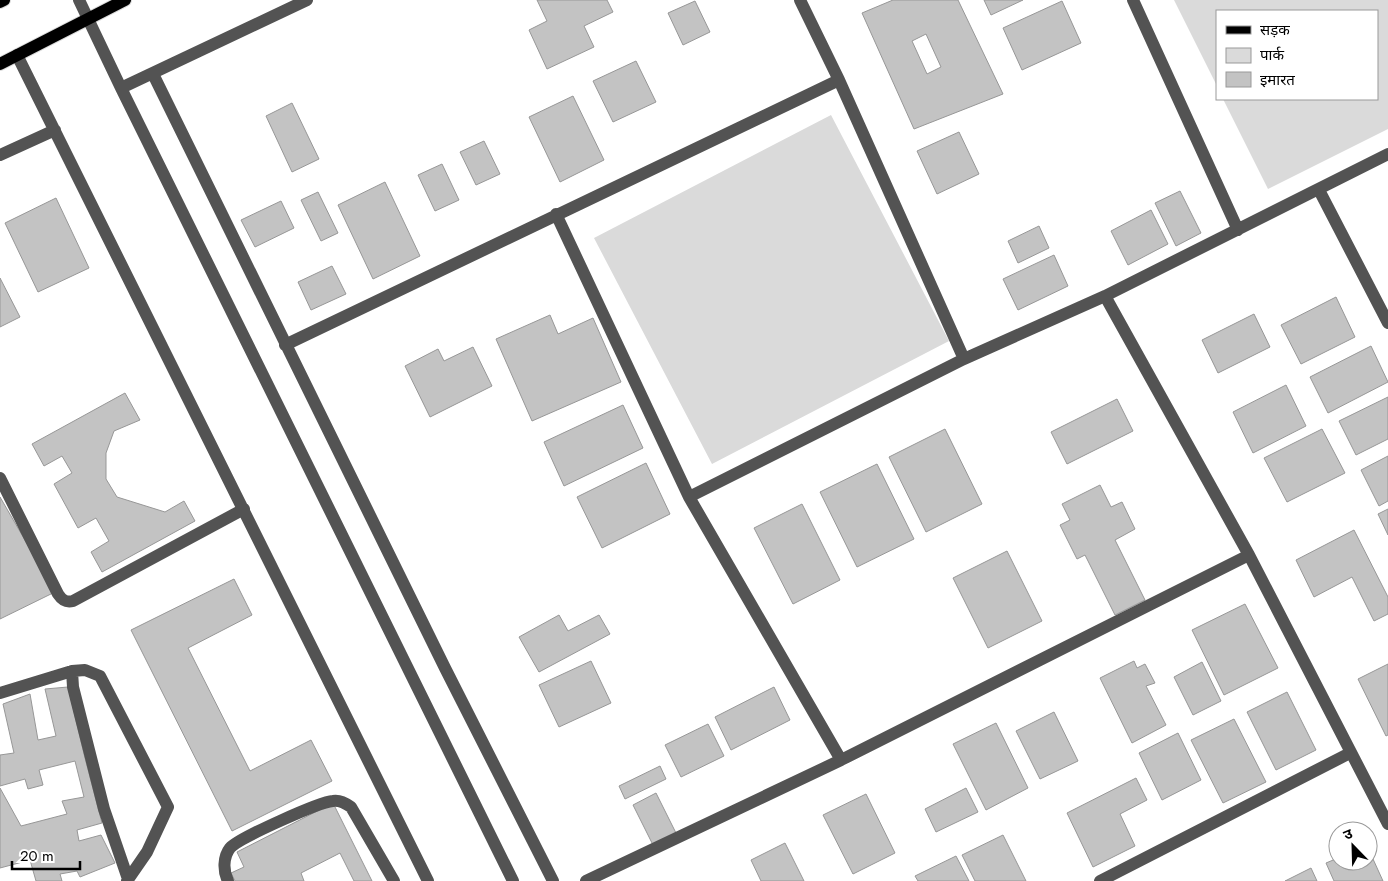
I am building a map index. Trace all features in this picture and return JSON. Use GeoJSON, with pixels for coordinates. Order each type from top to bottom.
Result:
{"type":"FeatureCollection","features":[{"type":"Feature","properties":{"kind":"main road"},"geometry":{"type":"LineString","coordinates":[[0,2],[4,0]]}},
{"type":"Feature","properties":{"kind":"main road"},"geometry":{"type":"LineString","coordinates":[[0,64],[125,0]]}},
{"type":"Feature","properties":{"kind":"street"},"geometry":{"type":"LineString","coordinates":[[79,0],[513,881]]}},
{"type":"Feature","properties":{"kind":"street"},"geometry":{"type":"LineString","coordinates":[[121,88],[307,0]]}},
{"type":"Feature","properties":{"kind":"street"},"geometry":{"type":"LineString","coordinates":[[800,0],[839,80],[964,360]]}},
{"type":"Feature","properties":{"kind":"street"},"geometry":{"type":"LineString","coordinates":[[1133,0],[1238,230]]}},
{"type":"Feature","properties":{"kind":"street"},"geometry":{"type":"LineString","coordinates":[[16,55],[428,881]]}},
{"type":"Feature","properties":{"kind":"street"},"geometry":{"type":"LineString","coordinates":[[152,74],[284,345],[553,881]]}},
{"type":"Feature","properties":{"kind":"street"},"geometry":{"type":"LineString","coordinates":[[284,345],[839,80]]}},
{"type":"Feature","properties":{"kind":"street"},"geometry":{"type":"LineString","coordinates":[[0,155],[55,130]]}},
{"type":"Feature","properties":{"kind":"street"},"geometry":{"type":"LineString","coordinates":[[689,497],[964,360],[1105,296],[1388,154]]}},
{"type":"Feature","properties":{"kind":"street"},"geometry":{"type":"LineString","coordinates":[[1319,190],[1388,323]]}},
{"type":"Feature","properties":{"kind":"street"},"geometry":{"type":"LineString","coordinates":[[556,214],[689,497],[841,760]]}},
{"type":"Feature","properties":{"kind":"street"},"geometry":{"type":"LineString","coordinates":[[1105,296],[1249,555],[1388,824]]}},
{"type":"Feature","properties":{"kind":"street"},"geometry":{"type":"LineString","coordinates":[[0,478],[58,594],[66,602],[73,601],[244,509]]}},
{"type":"Feature","properties":{"kind":"street"},"geometry":{"type":"LineString","coordinates":[[586,881],[841,760],[1249,555]]}},
{"type":"Feature","properties":{"kind":"street"},"geometry":{"type":"LineString","coordinates":[[0,693],[72,672],[85,670],[100,676],[168,807],[146,852],[127,880]]}},
{"type":"Feature","properties":{"kind":"street"},"geometry":{"type":"LineString","coordinates":[[72,672],[73,687],[104,808],[127,880]]}},
{"type":"Feature","properties":{"kind":"street"},"geometry":{"type":"LineString","coordinates":[[1100,881],[1350,753]]}},
{"type":"Feature","properties":{"kind":"street"},"geometry":{"type":"LineString","coordinates":[[228,881],[224,868],[226,856],[231,847],[276,823],[332,801],[344,803],[351,807],[394,881]]}},
{"type":"Feature","properties":{"kind":"green space"},"geometry":{"type":"Polygon","coordinates":[[[1174,0],[1388,0],[1388,129],[1268,189],[1224,100],[1378,100],[1378,10],[1216,10],[1216,84],[1174,0]]]}},
{"type":"Feature","properties":{"kind":"green space"},"geometry":{"type":"Polygon","coordinates":[[[831,115],[949,341],[712,464],[594,238],[831,115]]]}},
{"type":"Feature","properties":{"kind":"building"},"geometry":{"type":"Polygon","coordinates":[[[537,0],[607,0],[613,12],[584,26],[594,47],[547,69],[529,30],[547,21],[537,0]]]}},
{"type":"Feature","properties":{"kind":"building"},"geometry":{"type":"Polygon","coordinates":[[[893,0],[958,0],[1003,94],[914,129],[862,13],[893,0]],[[926,34],[912,41],[927,74],[941,67],[926,34]]]}},
{"type":"Feature","properties":{"kind":"building"},"geometry":{"type":"Polygon","coordinates":[[[984,0],[1023,0],[991,15],[984,0]]]}},
{"type":"Feature","properties":{"kind":"building"},"geometry":{"type":"Polygon","coordinates":[[[695,1],[710,32],[683,45],[668,13],[695,1]]]}},
{"type":"Feature","properties":{"kind":"building"},"geometry":{"type":"Polygon","coordinates":[[[1062,1],[1081,43],[1022,70],[1003,28],[1062,1]]]}},
{"type":"Feature","properties":{"kind":"building"},"geometry":{"type":"Polygon","coordinates":[[[636,61],[656,102],[613,122],[593,81],[636,61]]]}},
{"type":"Feature","properties":{"kind":"building"},"geometry":{"type":"Polygon","coordinates":[[[573,96],[604,160],[560,182],[529,117],[573,96]]]}},
{"type":"Feature","properties":{"kind":"building"},"geometry":{"type":"Polygon","coordinates":[[[292,103],[319,159],[292,172],[266,116],[292,103]]]}},
{"type":"Feature","properties":{"kind":"building"},"geometry":{"type":"Polygon","coordinates":[[[959,132],[979,174],[937,194],[917,151],[959,132]]]}},
{"type":"Feature","properties":{"kind":"building"},"geometry":{"type":"Polygon","coordinates":[[[484,141],[500,174],[476,185],[460,152],[484,141]]]}},
{"type":"Feature","properties":{"kind":"building"},"geometry":{"type":"Polygon","coordinates":[[[442,164],[459,200],[435,211],[418,175],[442,164]]]}},
{"type":"Feature","properties":{"kind":"building"},"geometry":{"type":"Polygon","coordinates":[[[385,182],[420,256],[373,279],[338,205],[385,182]]]}},
{"type":"Feature","properties":{"kind":"building"},"geometry":{"type":"Polygon","coordinates":[[[1180,191],[1201,233],[1176,246],[1155,203],[1180,191]]]}},
{"type":"Feature","properties":{"kind":"building"},"geometry":{"type":"Polygon","coordinates":[[[318,192],[338,233],[321,241],[301,200],[318,192]]]}},
{"type":"Feature","properties":{"kind":"building"},"geometry":{"type":"Polygon","coordinates":[[[56,198],[89,268],[38,292],[5,223],[56,198]]]}},
{"type":"Feature","properties":{"kind":"building"},"geometry":{"type":"Polygon","coordinates":[[[281,201],[294,228],[255,247],[241,220],[281,201]]]}},
{"type":"Feature","properties":{"kind":"building"},"geometry":{"type":"Polygon","coordinates":[[[1151,210],[1168,244],[1128,265],[1111,231],[1151,210]]]}},
{"type":"Feature","properties":{"kind":"building"},"geometry":{"type":"Polygon","coordinates":[[[1039,226],[1049,248],[1018,263],[1008,241],[1039,226]]]}},
{"type":"Feature","properties":{"kind":"building"},"geometry":{"type":"Polygon","coordinates":[[[1054,255],[1068,286],[1018,310],[1003,279],[1054,255]]]}},
{"type":"Feature","properties":{"kind":"building"},"geometry":{"type":"Polygon","coordinates":[[[332,266],[346,294],[311,310],[298,282],[332,266]]]}},
{"type":"Feature","properties":{"kind":"building"},"geometry":{"type":"Polygon","coordinates":[[[0,278],[20,317],[0,327],[0,278]]]}},
{"type":"Feature","properties":{"kind":"building"},"geometry":{"type":"Polygon","coordinates":[[[1336,297],[1355,337],[1301,364],[1281,325],[1336,297]]]}},
{"type":"Feature","properties":{"kind":"building"},"geometry":{"type":"Polygon","coordinates":[[[1254,314],[1270,347],[1218,373],[1202,340],[1254,314]]]}},
{"type":"Feature","properties":{"kind":"building"},"geometry":{"type":"Polygon","coordinates":[[[550,315],[558,334],[593,318],[621,382],[532,421],[496,339],[550,315]]]}},
{"type":"Feature","properties":{"kind":"building"},"geometry":{"type":"Polygon","coordinates":[[[1371,346],[1388,382],[1328,413],[1310,377],[1371,346]]]}},
{"type":"Feature","properties":{"kind":"building"},"geometry":{"type":"Polygon","coordinates":[[[473,347],[492,386],[430,417],[405,366],[438,349],[444,361],[473,347]]]}},
{"type":"Feature","properties":{"kind":"building"},"geometry":{"type":"Polygon","coordinates":[[[1286,385],[1306,426],[1253,453],[1233,412],[1286,385]]]}},
{"type":"Feature","properties":{"kind":"building"},"geometry":{"type":"Polygon","coordinates":[[[125,393],[140,420],[114,431],[106,453],[106,479],[117,497],[165,512],[184,501],[195,521],[102,572],[91,552],[109,541],[96,518],[78,528],[54,484],[72,473],[62,456],[44,466],[32,444],[125,393]]]}},
{"type":"Feature","properties":{"kind":"building"},"geometry":{"type":"Polygon","coordinates":[[[1388,397],[1388,439],[1356,455],[1339,421],[1388,397]]]}},
{"type":"Feature","properties":{"kind":"building"},"geometry":{"type":"Polygon","coordinates":[[[1117,399],[1133,431],[1067,464],[1051,432],[1117,399]]]}},
{"type":"Feature","properties":{"kind":"building"},"geometry":{"type":"Polygon","coordinates":[[[623,405],[643,448],[564,486],[544,442],[623,405]]]}},
{"type":"Feature","properties":{"kind":"building"},"geometry":{"type":"Polygon","coordinates":[[[945,429],[982,504],[926,532],[889,457],[945,429]]]}},
{"type":"Feature","properties":{"kind":"building"},"geometry":{"type":"Polygon","coordinates":[[[1322,429],[1345,473],[1287,502],[1264,458],[1322,429]]]}},
{"type":"Feature","properties":{"kind":"building"},"geometry":{"type":"Polygon","coordinates":[[[1388,456],[1388,501],[1379,506],[1361,470],[1388,456]]]}},
{"type":"Feature","properties":{"kind":"building"},"geometry":{"type":"Polygon","coordinates":[[[646,463],[670,514],[602,548],[577,497],[646,463]]]}},
{"type":"Feature","properties":{"kind":"building"},"geometry":{"type":"Polygon","coordinates":[[[877,464],[914,539],[857,567],[820,492],[877,464]]]}},
{"type":"Feature","properties":{"kind":"building"},"geometry":{"type":"Polygon","coordinates":[[[1100,485],[1111,507],[1122,502],[1135,529],[1115,540],[1145,600],[1115,615],[1085,555],[1077,559],[1060,525],[1070,520],[1062,504],[1100,485]]]}},
{"type":"Feature","properties":{"kind":"building"},"geometry":{"type":"Polygon","coordinates":[[[0,497],[55,592],[0,619],[0,497]]]}},
{"type":"Feature","properties":{"kind":"building"},"geometry":{"type":"Polygon","coordinates":[[[802,504],[840,580],[793,604],[754,528],[802,504]]]}},
{"type":"Feature","properties":{"kind":"building"},"geometry":{"type":"Polygon","coordinates":[[[1388,509],[1388,535],[1378,514],[1388,509]]]}},
{"type":"Feature","properties":{"kind":"building"},"geometry":{"type":"Polygon","coordinates":[[[1354,530],[1388,597],[1388,614],[1374,621],[1352,577],[1314,597],[1296,560],[1354,530]]]}},
{"type":"Feature","properties":{"kind":"building"},"geometry":{"type":"Polygon","coordinates":[[[1007,551],[1042,621],[988,648],[953,578],[1007,551]]]}},
{"type":"Feature","properties":{"kind":"building"},"geometry":{"type":"Polygon","coordinates":[[[234,579],[252,615],[188,648],[250,771],[311,740],[332,781],[232,831],[131,630],[234,579]]]}},
{"type":"Feature","properties":{"kind":"building"},"geometry":{"type":"Polygon","coordinates":[[[1245,604],[1278,668],[1224,695],[1192,630],[1245,604]]]}},
{"type":"Feature","properties":{"kind":"building"},"geometry":{"type":"Polygon","coordinates":[[[559,615],[568,631],[599,615],[610,634],[539,672],[519,637],[559,615]]]}},
{"type":"Feature","properties":{"kind":"building"},"geometry":{"type":"Polygon","coordinates":[[[591,661],[611,703],[559,727],[539,685],[591,661]]]}},
{"type":"Feature","properties":{"kind":"building"},"geometry":{"type":"Polygon","coordinates":[[[1134,661],[1137,668],[1145,664],[1155,683],[1146,686],[1166,725],[1132,743],[1100,678],[1134,661]]]}},
{"type":"Feature","properties":{"kind":"building"},"geometry":{"type":"Polygon","coordinates":[[[1202,662],[1221,701],[1193,715],[1174,677],[1202,662]]]}},
{"type":"Feature","properties":{"kind":"building"},"geometry":{"type":"Polygon","coordinates":[[[1388,664],[1388,735],[1386,736],[1358,679],[1388,664]]]}},
{"type":"Feature","properties":{"kind":"building"},"geometry":{"type":"Polygon","coordinates":[[[68,687],[102,823],[77,830],[79,841],[101,835],[115,863],[80,877],[77,871],[60,874],[62,881],[36,881],[30,860],[0,868],[0,788],[21,826],[67,814],[62,801],[84,797],[75,761],[39,770],[43,785],[28,789],[25,779],[0,786],[0,755],[14,753],[3,704],[30,694],[38,740],[56,736],[45,689],[68,687]]]}},
{"type":"Feature","properties":{"kind":"building"},"geometry":{"type":"Polygon","coordinates":[[[774,687],[790,720],[731,750],[715,717],[774,687]]]}},
{"type":"Feature","properties":{"kind":"building"},"geometry":{"type":"Polygon","coordinates":[[[1287,692],[1316,750],[1276,770],[1247,712],[1287,692]]]}},
{"type":"Feature","properties":{"kind":"building"},"geometry":{"type":"Polygon","coordinates":[[[1054,712],[1078,761],[1040,779],[1016,731],[1054,712]]]}},
{"type":"Feature","properties":{"kind":"building"},"geometry":{"type":"Polygon","coordinates":[[[1234,719],[1266,782],[1223,803],[1191,740],[1234,719]]]}},
{"type":"Feature","properties":{"kind":"building"},"geometry":{"type":"Polygon","coordinates":[[[996,723],[1028,788],[986,810],[953,744],[996,723]]]}},
{"type":"Feature","properties":{"kind":"building"},"geometry":{"type":"Polygon","coordinates":[[[708,724],[724,756],[681,777],[665,745],[708,724]]]}},
{"type":"Feature","properties":{"kind":"building"},"geometry":{"type":"Polygon","coordinates":[[[1178,733],[1201,780],[1162,800],[1139,753],[1178,733]]]}},
{"type":"Feature","properties":{"kind":"building"},"geometry":{"type":"Polygon","coordinates":[[[660,766],[666,779],[625,799],[619,786],[660,766]]]}},
{"type":"Feature","properties":{"kind":"building"},"geometry":{"type":"Polygon","coordinates":[[[1136,778],[1147,800],[1120,814],[1135,846],[1093,867],[1067,813],[1136,778]]]}},
{"type":"Feature","properties":{"kind":"building"},"geometry":{"type":"Polygon","coordinates":[[[966,788],[978,812],[936,832],[925,809],[966,788]]]}},
{"type":"Feature","properties":{"kind":"building"},"geometry":{"type":"Polygon","coordinates":[[[656,793],[677,835],[654,847],[633,805],[656,793]]]}},
{"type":"Feature","properties":{"kind":"building"},"geometry":{"type":"Polygon","coordinates":[[[866,794],[895,853],[853,874],[823,815],[866,794]]]}},
{"type":"Feature","properties":{"kind":"building"},"geometry":{"type":"Polygon","coordinates":[[[333,803],[372,881],[354,881],[340,853],[301,873],[304,881],[235,881],[231,873],[244,867],[237,852],[333,803]]]}},
{"type":"Feature","properties":{"kind":"building"},"geometry":{"type":"Polygon","coordinates":[[[1003,835],[1026,881],[975,881],[962,855],[1003,835]]]}},
{"type":"Feature","properties":{"kind":"building"},"geometry":{"type":"Polygon","coordinates":[[[785,843],[804,881],[761,881],[751,860],[785,843]]]}},
{"type":"Feature","properties":{"kind":"building"},"geometry":{"type":"Polygon","coordinates":[[[956,856],[969,881],[918,881],[915,876],[956,856]]]}},
{"type":"Feature","properties":{"kind":"building"},"geometry":{"type":"Polygon","coordinates":[[[1311,868],[1317,881],[1285,881],[1311,868]]]}},
{"type":"Feature","properties":{"kind":"building"},"geometry":{"type":"Polygon","coordinates":[[[1378,870],[1383,881],[1334,881],[1330,871],[1378,870]]]}}]}
